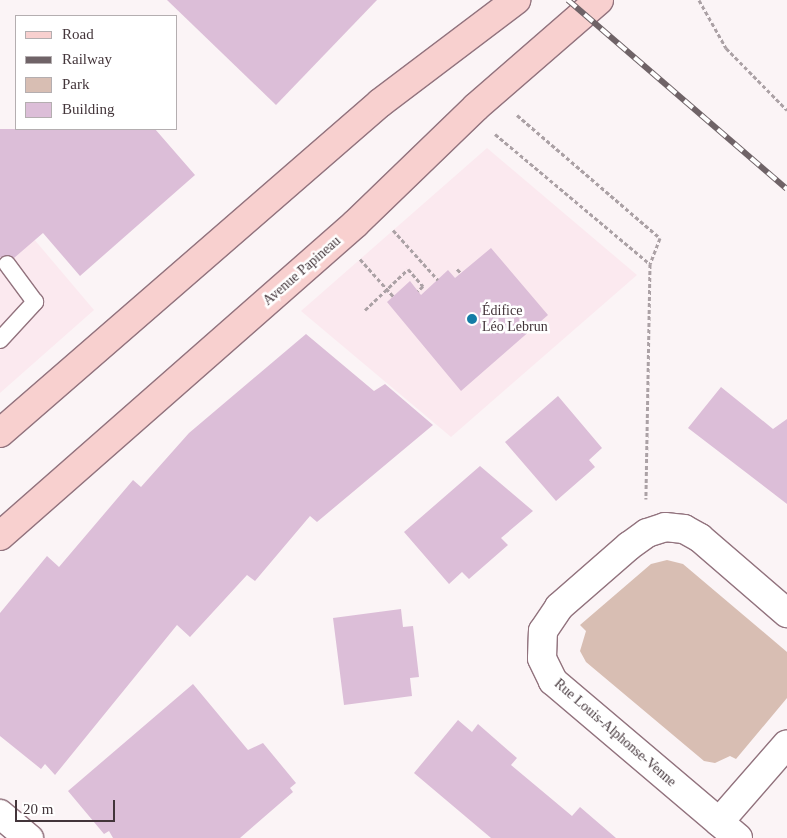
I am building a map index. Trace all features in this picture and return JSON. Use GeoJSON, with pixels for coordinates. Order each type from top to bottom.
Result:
{"type":"FeatureCollection","features":[{"type":"Feature","properties":{"kind":"main road"},"geometry":{"type":"LineString","coordinates":[[0,433],[380,102],[516,0]]}},
{"type":"Feature","properties":{"kind":"main road","name":"Avenue Papineau"},"geometry":{"type":"LineString","coordinates":[[0,536],[355,224],[476,107],[599,0]]}},
{"type":"Feature","properties":{"kind":"street","name":"Rue Louis-Alphonse-Venne"},"geometry":{"type":"LineString","coordinates":[[729,830],[553,681],[543,662],[541,641],[559,607],[647,533],[674,527],[700,538],[787,613]]}},
{"type":"Feature","properties":{"kind":"street"},"geometry":{"type":"LineString","coordinates":[[729,830],[787,744]]}},
{"type":"Feature","properties":{"kind":"street"},"geometry":{"type":"LineString","coordinates":[[0,814],[29,838]]}},
{"type":"Feature","properties":{"kind":"lane"},"geometry":{"type":"LineString","coordinates":[[0,340],[35,302],[7,264]]}},
{"type":"Feature","properties":{"kind":"path"},"geometry":{"type":"LineString","coordinates":[[699,0],[726,48],[787,110]]}},
{"type":"Feature","properties":{"kind":"path"},"geometry":{"type":"LineString","coordinates":[[518,115],[660,238],[650,264],[646,499]]}},
{"type":"Feature","properties":{"kind":"path"},"geometry":{"type":"LineString","coordinates":[[495,134],[650,264]]}},
{"type":"Feature","properties":{"kind":"path"},"geometry":{"type":"LineString","coordinates":[[390,228],[438,280]]}},
{"type":"Feature","properties":{"kind":"path"},"geometry":{"type":"LineString","coordinates":[[358,257],[393,296]]}},
{"type":"Feature","properties":{"kind":"path"},"geometry":{"type":"LineString","coordinates":[[365,310],[408,269],[423,286],[418,291]]}},
{"type":"Feature","properties":{"kind":"path"},"geometry":{"type":"LineString","coordinates":[[458,269],[461,273]]}},
{"type":"Feature","properties":{"kind":"shaded area"},"geometry":{"type":"Polygon","coordinates":[[[487,148],[637,275],[451,437],[301,311],[487,148]]]}},
{"type":"Feature","properties":{"kind":"shaded area"},"geometry":{"type":"Polygon","coordinates":[[[0,199],[94,310],[0,393],[0,199]]]}},
{"type":"Feature","properties":{"kind":"green space"},"geometry":{"type":"Polygon","coordinates":[[[667,560],[683,564],[787,652],[787,698],[736,759],[730,756],[715,763],[704,761],[586,662],[580,651],[586,631],[580,625],[651,564],[667,560]]]}},
{"type":"Feature","properties":{"kind":"building"},"geometry":{"type":"Polygon","coordinates":[[[167,0],[377,0],[276,105],[167,0]]]}},
{"type":"Feature","properties":{"kind":"building"},"geometry":{"type":"Polygon","coordinates":[[[0,129],[156,130],[195,175],[80,276],[43,233],[14,258],[0,257],[0,129]]]}},
{"type":"Feature","properties":{"kind":"building","name":"Édifice Léo Lebrun"},"geometry":{"type":"Polygon","coordinates":[[[491,248],[548,315],[461,391],[387,302],[410,281],[421,295],[448,270],[455,278],[491,248]]]}},
{"type":"Feature","properties":{"kind":"building"},"geometry":{"type":"Polygon","coordinates":[[[306,334],[374,391],[385,384],[433,425],[317,522],[310,516],[255,581],[247,575],[190,637],[177,625],[55,775],[45,764],[41,769],[0,736],[0,613],[47,556],[59,567],[133,480],[141,487],[189,433],[306,334]]]}},
{"type":"Feature","properties":{"kind":"building"},"geometry":{"type":"Polygon","coordinates":[[[721,387],[773,429],[787,419],[787,504],[688,428],[721,387]]]}},
{"type":"Feature","properties":{"kind":"building"},"geometry":{"type":"Polygon","coordinates":[[[558,396],[602,448],[589,460],[595,467],[556,501],[505,442],[558,396]]]}},
{"type":"Feature","properties":{"kind":"building"},"geometry":{"type":"Polygon","coordinates":[[[480,466],[533,511],[501,538],[508,545],[469,579],[462,572],[449,584],[404,532],[480,466]]]}},
{"type":"Feature","properties":{"kind":"building"},"geometry":{"type":"Polygon","coordinates":[[[401,609],[403,627],[413,626],[419,677],[410,678],[412,696],[344,705],[333,618],[401,609]]]}},
{"type":"Feature","properties":{"kind":"building"},"geometry":{"type":"Polygon","coordinates":[[[193,684],[248,750],[263,743],[296,783],[290,788],[293,792],[240,838],[113,838],[109,831],[104,834],[68,791],[193,684]]]}},
{"type":"Feature","properties":{"kind":"building"},"geometry":{"type":"Polygon","coordinates":[[[458,720],[472,732],[478,724],[517,758],[511,765],[572,816],[580,807],[616,838],[491,838],[414,773],[458,720]]]}},
{"type":"Feature","properties":{"kind":"railway"},"geometry":{"type":"LineString","coordinates":[[568,0],[787,189]]}},
{"type":"Feature","properties":{"kind":"place","name":"Édifice Léo Lebrun"},"geometry":{"type":"Point","coordinates":[472,319]}}]}
